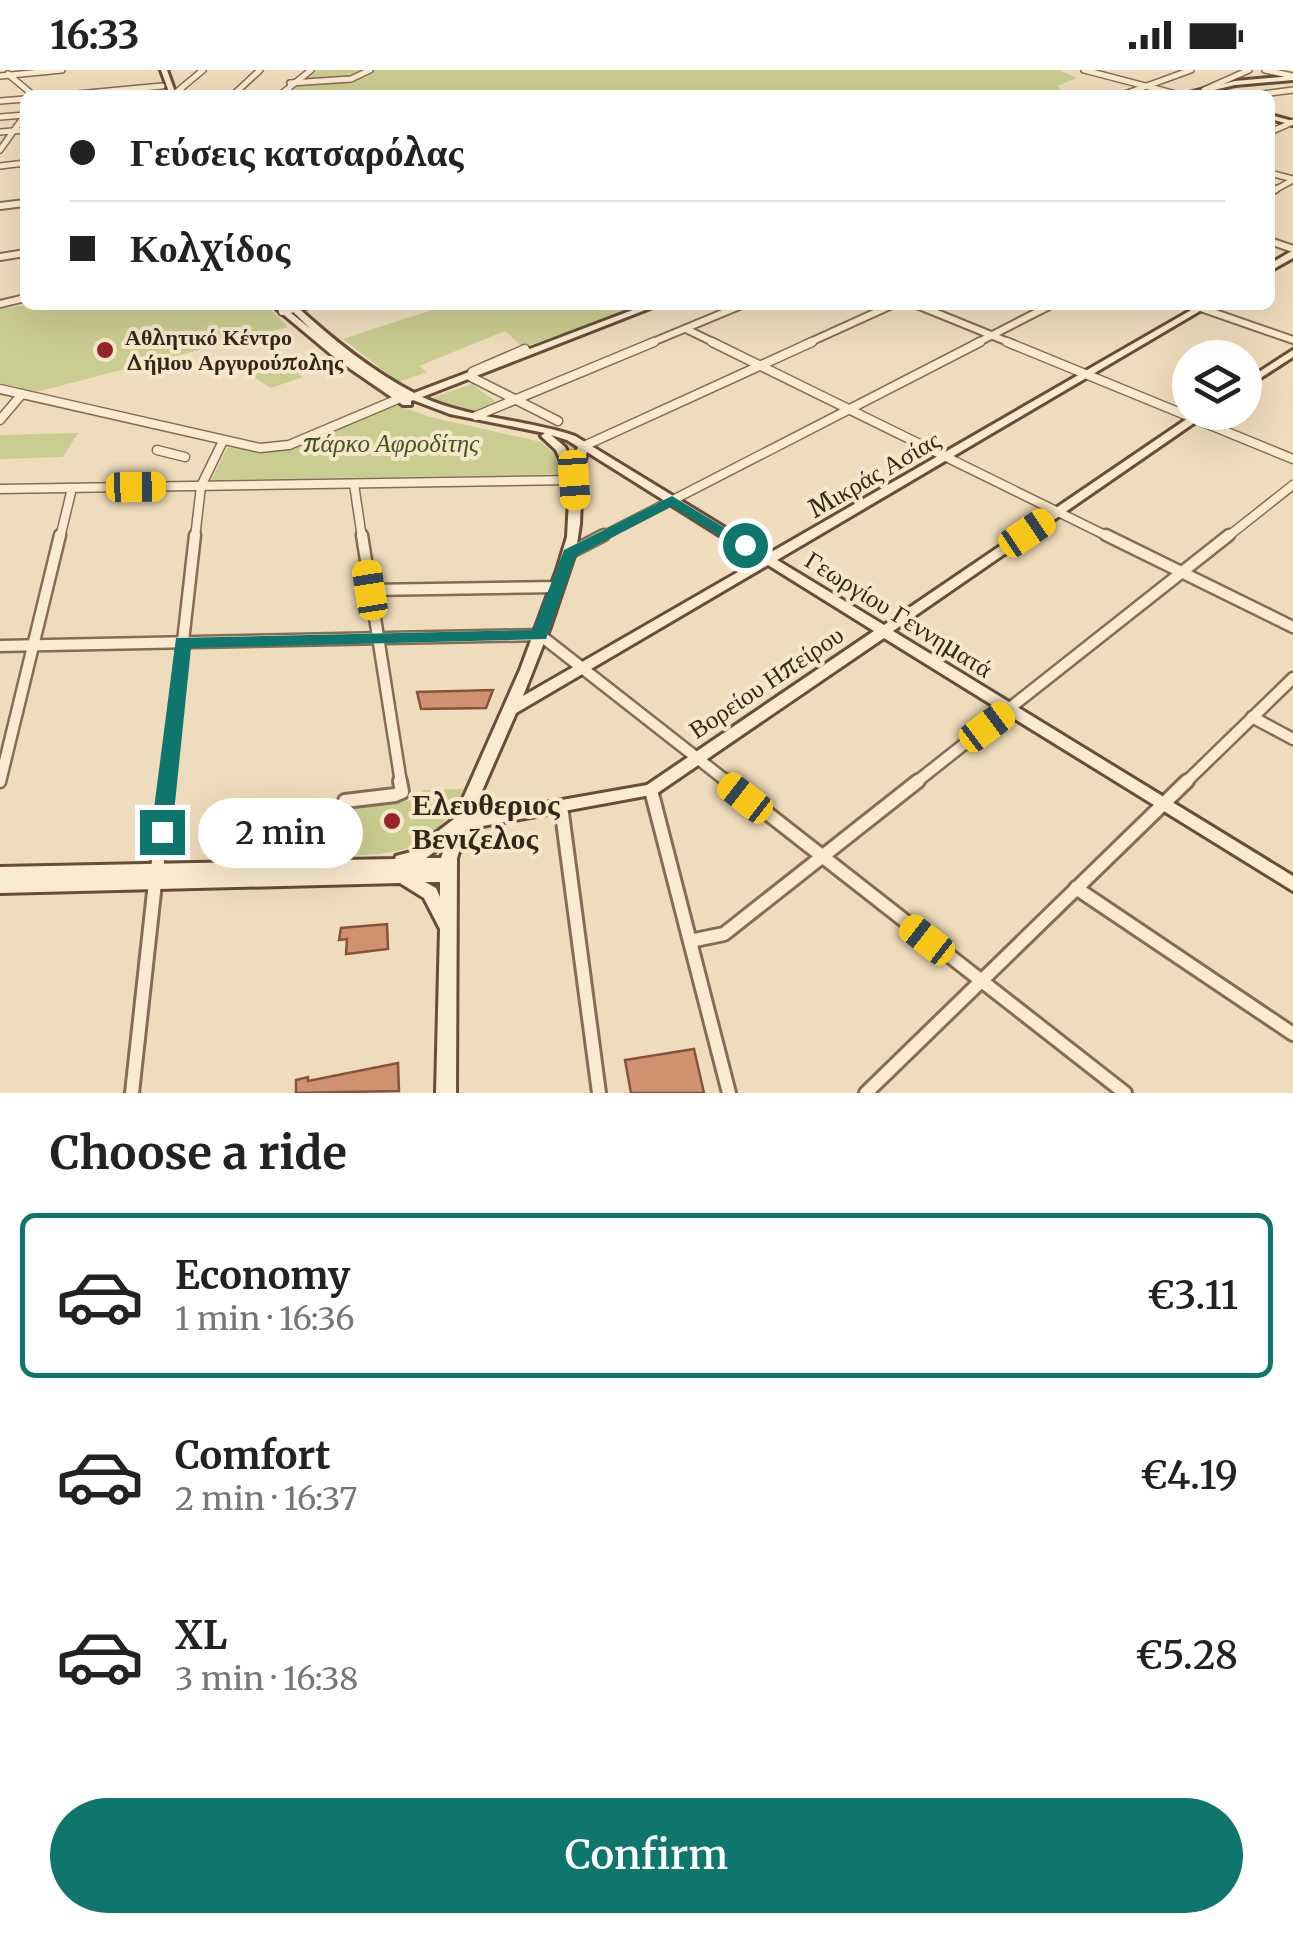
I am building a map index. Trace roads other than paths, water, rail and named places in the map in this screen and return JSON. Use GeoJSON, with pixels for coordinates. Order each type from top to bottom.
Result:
{"type":"FeatureCollection","features":[{"type":"Feature","properties":{"kind":"street"},"geometry":{"type":"LineString","coordinates":[[4,73],[62,70]]}},
{"type":"Feature","properties":{"kind":"street"},"geometry":{"type":"LineString","coordinates":[[161,70],[169,90]]}},
{"type":"Feature","properties":{"kind":"street"},"geometry":{"type":"LineString","coordinates":[[179,90],[203,70]]}},
{"type":"Feature","properties":{"kind":"street"},"geometry":{"type":"LineString","coordinates":[[238,90],[260,70]]}},
{"type":"Feature","properties":{"kind":"street"},"geometry":{"type":"LineString","coordinates":[[285,90],[312,70]]}},
{"type":"Feature","properties":{"kind":"street"},"geometry":{"type":"LineString","coordinates":[[290,84],[351,79],[370,70]]}},
{"type":"Feature","properties":{"kind":"street"},"geometry":{"type":"LineString","coordinates":[[1084,70],[1163,90]]}},
{"type":"Feature","properties":{"kind":"street"},"geometry":{"type":"LineString","coordinates":[[1136,90],[1190,70]]}},
{"type":"Feature","properties":{"kind":"street"},"geometry":{"type":"LineString","coordinates":[[1204,90],[1249,70]]}},
{"type":"Feature","properties":{"kind":"street"},"geometry":{"type":"LineString","coordinates":[[1266,70],[1293,77]]}},
{"type":"Feature","properties":{"kind":"street"},"geometry":{"type":"LineString","coordinates":[[4,73],[26,90]]}},
{"type":"Feature","properties":{"kind":"street"},"geometry":{"type":"LineString","coordinates":[[1204,90],[1293,77]]}},
{"type":"Feature","properties":{"kind":"street"},"geometry":{"type":"LineString","coordinates":[[1226,80],[1235,83]]}},
{"type":"Feature","properties":{"kind":"street"},"geometry":{"type":"LineString","coordinates":[[122,90],[187,83]]}},
{"type":"Feature","properties":{"kind":"street"},"geometry":{"type":"LineString","coordinates":[[166,86],[166,90]]}},
{"type":"Feature","properties":{"kind":"street"},"geometry":{"type":"LineString","coordinates":[[0,150],[20,122]]}},
{"type":"Feature","properties":{"kind":"street"},"geometry":{"type":"LineString","coordinates":[[0,132],[20,130]]}},
{"type":"Feature","properties":{"kind":"street","name":"Γεωργίου Γεννηματά"},"geometry":{"type":"LineString","coordinates":[[287,310],[398,399],[444,415],[584,446]]}},
{"type":"Feature","properties":{"kind":"street"},"geometry":{"type":"LineString","coordinates":[[288,310],[414,398]]}},
{"type":"Feature","properties":{"kind":"street"},"geometry":{"type":"LineString","coordinates":[[0,389],[223,441],[280,448],[398,399],[414,398],[641,310]]}},
{"type":"Feature","properties":{"kind":"street"},"geometry":{"type":"LineString","coordinates":[[476,416],[730,310]]}},
{"type":"Feature","properties":{"kind":"street"},"geometry":{"type":"LineString","coordinates":[[446,1093],[448,870],[458,824],[510,709],[569,553],[576,524],[574,480],[584,446],[881,310]]}},
{"type":"Feature","properties":{"kind":"street"},"geometry":{"type":"LineString","coordinates":[[929,310],[1086,376],[1172,406]]}},
{"type":"Feature","properties":{"kind":"street"},"geometry":{"type":"LineString","coordinates":[[569,553],[1040,310]]}},
{"type":"Feature","properties":{"kind":"street","name":"Μικράς Ασίας"},"geometry":{"type":"LineString","coordinates":[[510,709],[1193,310]]}},
{"type":"Feature","properties":{"kind":"street"},"geometry":{"type":"LineString","coordinates":[[1211,310],[1293,340]]}},
{"type":"Feature","properties":{"kind":"street"},"geometry":{"type":"LineString","coordinates":[[686,329],[1293,627]]}},
{"type":"Feature","properties":{"kind":"street"},"geometry":{"type":"LineString","coordinates":[[471,377],[472,372],[525,349]]}},
{"type":"Feature","properties":{"kind":"street"},"geometry":{"type":"LineString","coordinates":[[1262,374],[1293,353]]}},
{"type":"Feature","properties":{"kind":"street"},"geometry":{"type":"LineString","coordinates":[[471,377],[558,421]]}},
{"type":"Feature","properties":{"kind":"street"},"geometry":{"type":"LineString","coordinates":[[0,418],[22,394]]}},
{"type":"Feature","properties":{"kind":"street","name":"Γεωργίου Γεννηματά"},"geometry":{"type":"LineString","coordinates":[[414,398],[476,416],[531,426],[584,446],[1293,884]]}},
{"type":"Feature","properties":{"kind":"street","name":"Βορείου Ηπείρου"},"geometry":{"type":"LineString","coordinates":[[651,790],[1179,430]]}},
{"type":"Feature","properties":{"kind":"street"},"geometry":{"type":"LineString","coordinates":[[1230,430],[1293,459]]}},
{"type":"Feature","properties":{"kind":"street"},"geometry":{"type":"LineString","coordinates":[[546,436],[561,449],[574,480]]}},
{"type":"Feature","properties":{"kind":"street"},"geometry":{"type":"LineString","coordinates":[[132,1093],[201,486],[223,441]]}},
{"type":"Feature","properties":{"kind":"street"},"geometry":{"type":"LineString","coordinates":[[158,450],[185,457]]}},
{"type":"Feature","properties":{"kind":"street"},"geometry":{"type":"LineString","coordinates":[[0,489],[574,480]]}},
{"type":"Feature","properties":{"kind":"street"},"geometry":{"type":"LineString","coordinates":[[330,866],[345,801],[402,792],[354,484]]}},
{"type":"Feature","properties":{"kind":"street"},"geometry":{"type":"LineString","coordinates":[[690,942],[724,934],[1293,485]]}},
{"type":"Feature","properties":{"kind":"street"},"geometry":{"type":"LineString","coordinates":[[0,782],[72,488]]}},
{"type":"Feature","properties":{"kind":"street"},"geometry":{"type":"LineString","coordinates":[[370,590],[557,587]]}},
{"type":"Feature","properties":{"kind":"street"},"geometry":{"type":"LineString","coordinates":[[0,646],[540,635],[1124,1093]]}},
{"type":"Feature","properties":{"kind":"street"},"geometry":{"type":"LineString","coordinates":[[866,1093],[1293,678]]}},
{"type":"Feature","properties":{"kind":"street"},"geometry":{"type":"LineString","coordinates":[[1252,717],[1293,740]]}},
{"type":"Feature","properties":{"kind":"street"},"geometry":{"type":"LineString","coordinates":[[394,871],[458,824],[651,790],[729,1093]]}},
{"type":"Feature","properties":{"kind":"street"},"geometry":{"type":"LineString","coordinates":[[561,806],[599,1093]]}},
{"type":"Feature","properties":{"kind":"street"},"geometry":{"type":"LineString","coordinates":[[0,886],[330,866],[394,871],[430,893],[448,930]]}},
{"type":"Feature","properties":{"kind":"street"},"geometry":{"type":"LineString","coordinates":[[0,874],[156,876],[448,870]]}},
{"type":"Feature","properties":{"kind":"street"},"geometry":{"type":"LineString","coordinates":[[1076,888],[1293,1034]]}},
{"type":"Feature","properties":{"kind":"place","name":"Αθλητικό Κέντρο Δήμου Αργυρούπολης"},"geometry":{"type":"Point","coordinates":[105,350]}},
{"type":"Feature","properties":{"kind":"place","name":"Ελευθεριος Βενιζελος"},"geometry":{"type":"Point","coordinates":[392,821]}},
{"type":"Feature","properties":{"kind":"park label","name":"πάρκο Αφροδίτης"},"geometry":{"type":"Point","coordinates":[391,443]}}]}
